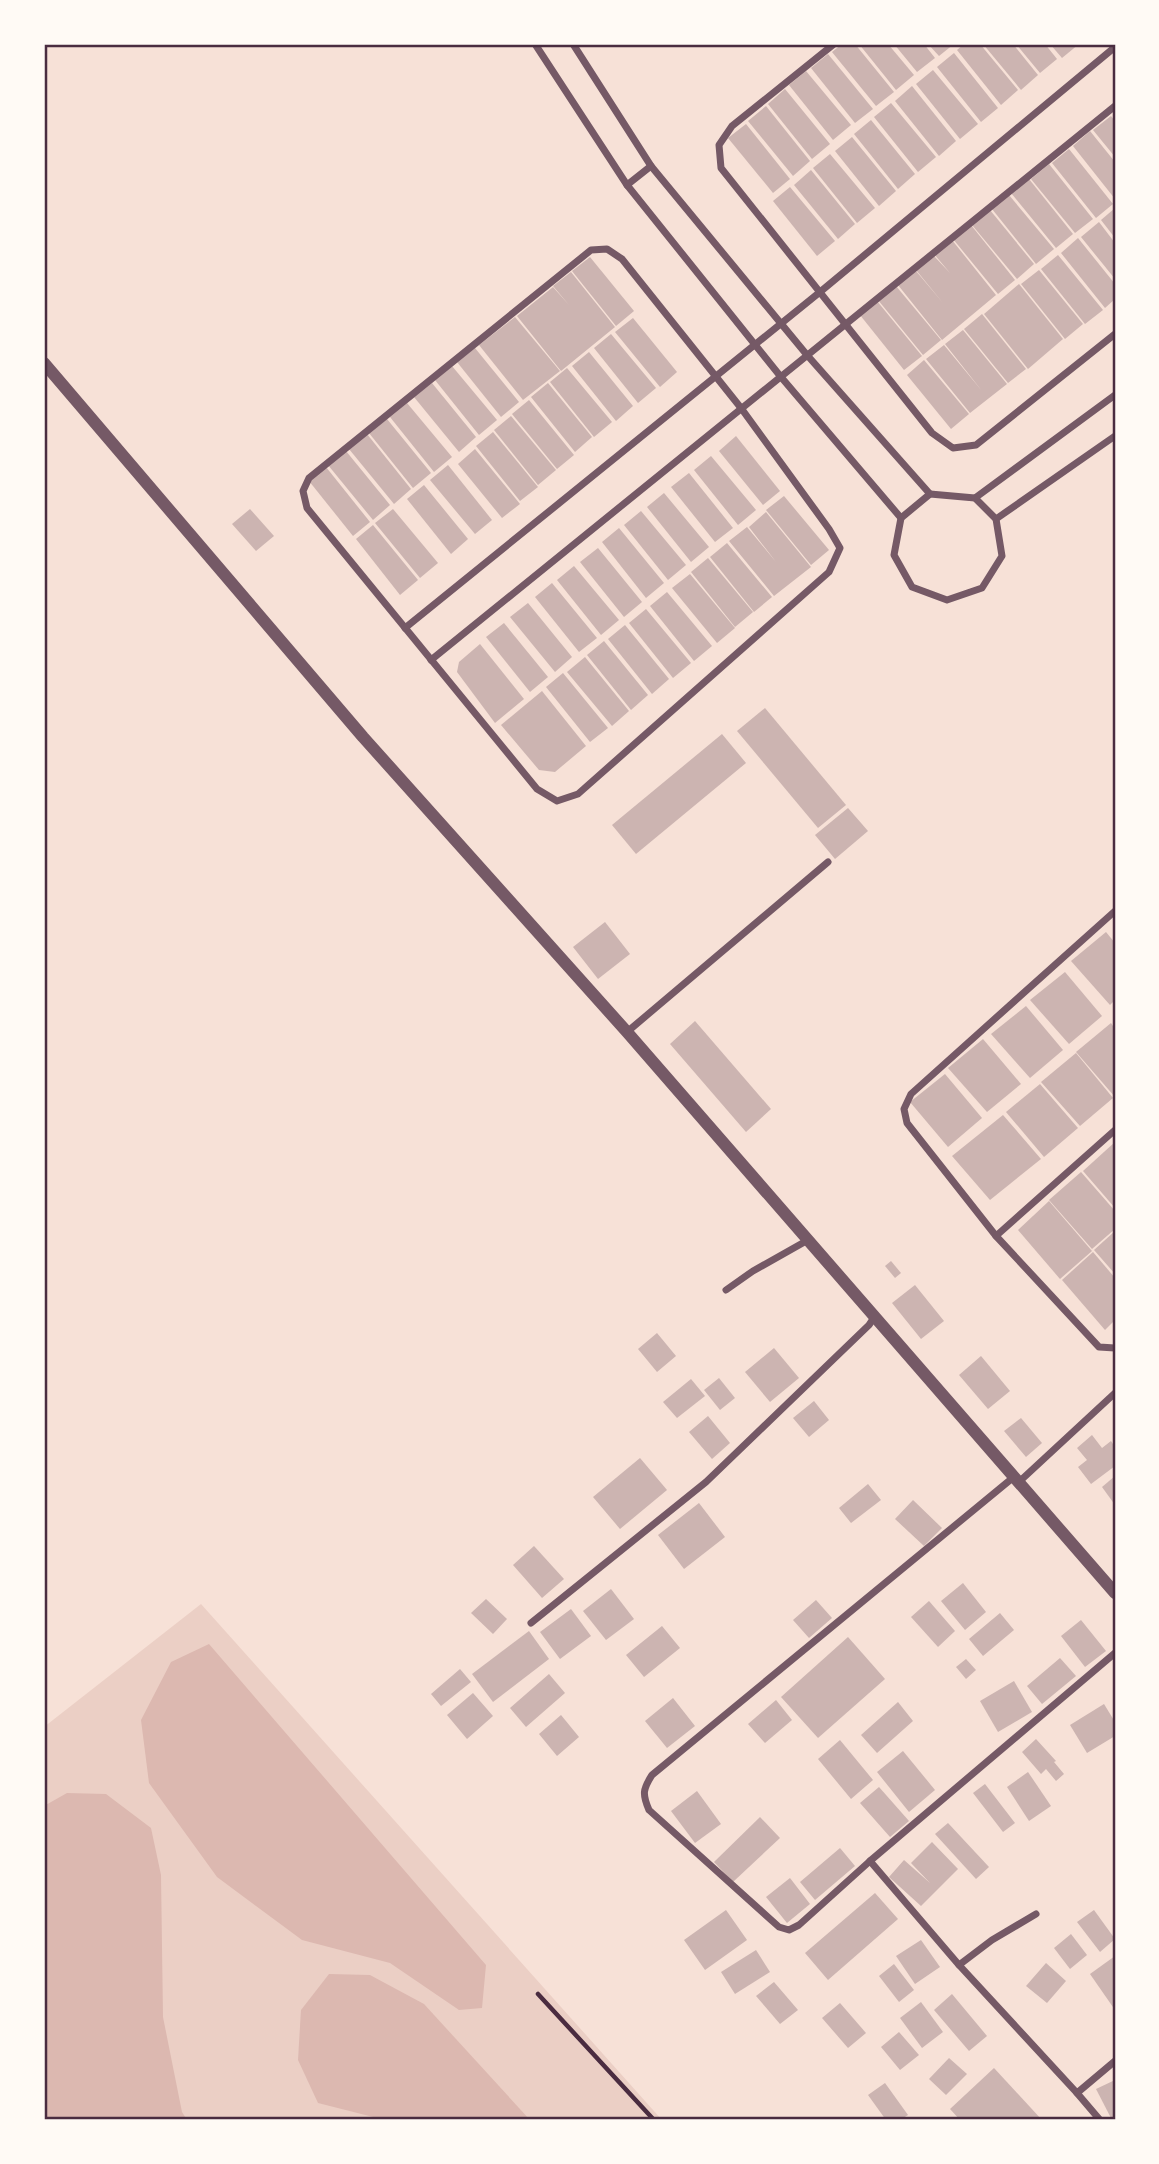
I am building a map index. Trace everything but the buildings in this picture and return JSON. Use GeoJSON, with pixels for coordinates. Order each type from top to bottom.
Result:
{"type":"FeatureCollection","features":[{"type":"Feature","properties":{"kind":"street"},"geometry":{"type":"LineString","coordinates":[[535,44],[627,185],[781,377],[901,518]]}},
{"type":"Feature","properties":{"kind":"street"},"geometry":{"type":"LineString","coordinates":[[573,44],[651,166],[807,355],[930,495]]}},
{"type":"Feature","properties":{"kind":"street"},"geometry":{"type":"LineString","coordinates":[[834,44],[732,126],[719,145],[721,168],[932,433],[953,448],[976,445],[1115,334]]}},
{"type":"Feature","properties":{"kind":"street"},"geometry":{"type":"LineString","coordinates":[[405,628],[820,292],[1115,47]]}},
{"type":"Feature","properties":{"kind":"street"},"geometry":{"type":"LineString","coordinates":[[430,660],[1115,106]]}},
{"type":"Feature","properties":{"kind":"street"},"geometry":{"type":"LineString","coordinates":[[627,185],[651,166]]}},
{"type":"Feature","properties":{"kind":"street"},"geometry":{"type":"LineString","coordinates":[[607,248],[622,259],[741,408],[840,548],[829,572],[578,794],[557,801],[537,789],[430,660],[307,508],[303,491],[309,478],[591,250],[607,248]]}},
{"type":"Feature","properties":{"kind":"street"},"geometry":{"type":"LineString","coordinates":[[44,363],[363,737],[627,1032],[872,1320],[1016,1478],[1115,1593]]}},
{"type":"Feature","properties":{"kind":"street"},"geometry":{"type":"LineString","coordinates":[[975,498],[996,519],[1002,556],[982,588],[947,600],[912,587],[894,555],[901,518],[930,495],[975,498],[1115,395]]}},
{"type":"Feature","properties":{"kind":"street"},"geometry":{"type":"LineString","coordinates":[[996,519],[1115,436]]}},
{"type":"Feature","properties":{"kind":"street"},"geometry":{"type":"LineString","coordinates":[[627,1032],[828,862]]}},
{"type":"Feature","properties":{"kind":"street"},"geometry":{"type":"LineString","coordinates":[[1115,911],[911,1094],[904,1109],[907,1123],[996,1236],[1099,1347],[1115,1348]]}},
{"type":"Feature","properties":{"kind":"street"},"geometry":{"type":"LineString","coordinates":[[996,1236],[1115,1130]]}},
{"type":"Feature","properties":{"kind":"street"},"geometry":{"type":"LineString","coordinates":[[726,1290],[805,1241]]}},
{"type":"Feature","properties":{"kind":"street"},"geometry":{"type":"LineString","coordinates":[[531,1623],[706,1482],[872,1320]]}},
{"type":"Feature","properties":{"kind":"street"},"geometry":{"type":"LineString","coordinates":[[1115,1393],[1016,1478],[652,1775],[644,1788],[644,1798],[649,1810],[779,1927],[789,1930],[799,1925],[870,1861],[1115,1653]]}},
{"type":"Feature","properties":{"kind":"street"},"geometry":{"type":"LineString","coordinates":[[870,1861],[959,1965],[1100,2120]]}},
{"type":"Feature","properties":{"kind":"street"},"geometry":{"type":"LineString","coordinates":[[959,1965],[992,1940],[1036,1914]]}},
{"type":"Feature","properties":{"kind":"street"},"geometry":{"type":"LineString","coordinates":[[1077,2093],[1115,2061]]}},
{"type":"Feature","properties":{"kind":"path"},"geometry":{"type":"LineString","coordinates":[[538,1994],[654,2120]]}},
{"type":"Feature","properties":{"kind":"shaded area"},"geometry":{"type":"Polygon","coordinates":[[[201,1604],[662,2120],[44,2120],[44,1727],[201,1604]]]}},
{"type":"Feature","properties":{"kind":"shaded area"},"geometry":{"type":"Polygon","coordinates":[[[209,1644],[486,1965],[482,2008],[459,2010],[390,1963],[302,1940],[217,1877],[149,1783],[141,1720],[171,1662],[209,1644]]]}},
{"type":"Feature","properties":{"kind":"shaded area"},"geometry":{"type":"Polygon","coordinates":[[[67,1793],[106,1794],[151,1828],[161,1875],[163,2017],[182,2112],[187,2120],[44,2120],[44,1806],[67,1793]]]}},
{"type":"Feature","properties":{"kind":"shaded area"},"geometry":{"type":"Polygon","coordinates":[[[329,1974],[370,1975],[424,2004],[530,2120],[385,2120],[318,2103],[298,2060],[301,2010],[329,1974]]]}}]}
